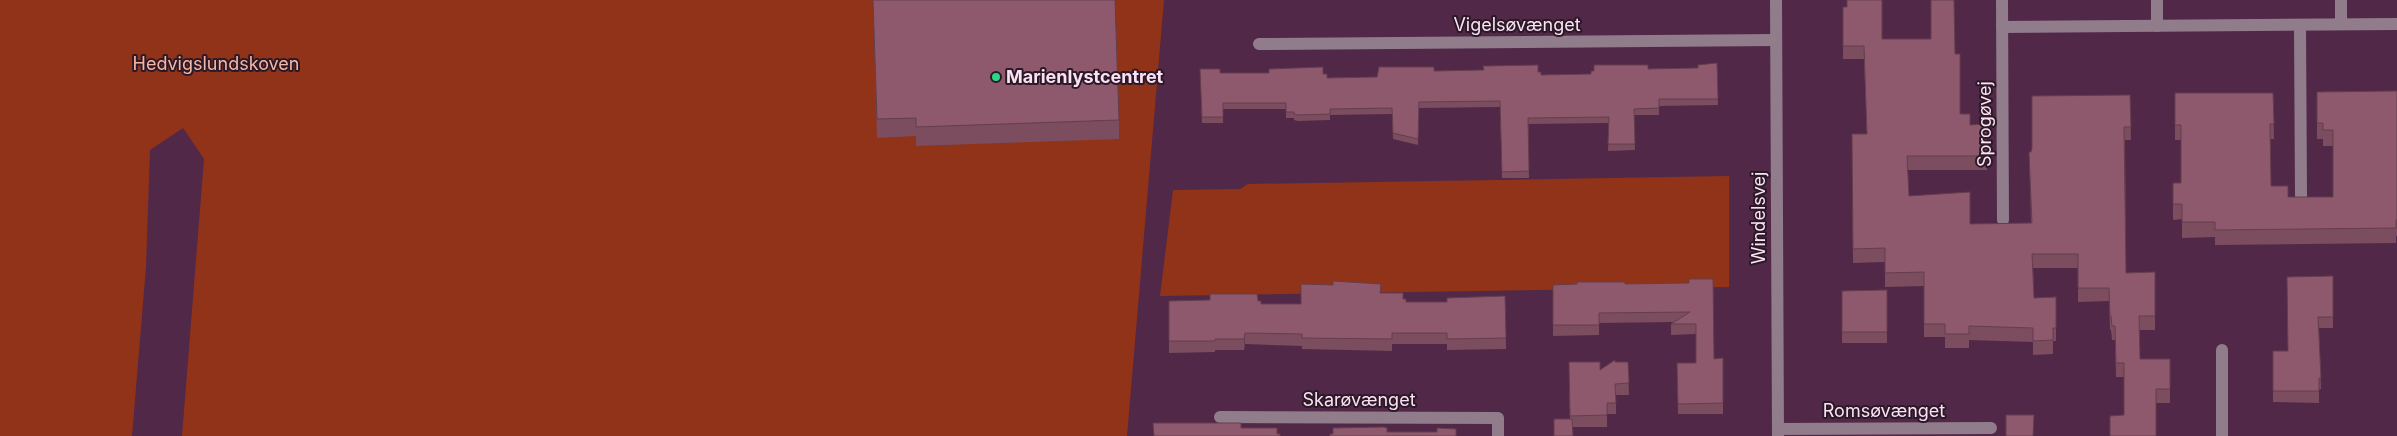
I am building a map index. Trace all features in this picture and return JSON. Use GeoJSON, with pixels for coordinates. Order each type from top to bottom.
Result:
{"type":"FeatureCollection","features":[{"type":"Feature","properties":{"kind":"street","name":"Windelsvej"},"geometry":{"type":"LineString","coordinates":[[1776,0],[1778,433]]}},
{"type":"Feature","properties":{"kind":"street","name":"Sprogøvej"},"geometry":{"type":"LineString","coordinates":[[2002,0],[2003,220]]}},
{"type":"Feature","properties":{"kind":"street"},"geometry":{"type":"LineString","coordinates":[[2157,0],[2157,26]]}},
{"type":"Feature","properties":{"kind":"street"},"geometry":{"type":"LineString","coordinates":[[2341,0],[2341,24]]}},
{"type":"Feature","properties":{"kind":"street"},"geometry":{"type":"LineString","coordinates":[[2002,27],[2397,24]]}},
{"type":"Feature","properties":{"kind":"street"},"geometry":{"type":"LineString","coordinates":[[2300,26],[2301,196]]}},
{"type":"Feature","properties":{"kind":"street","name":"Vigelsøvænget"},"geometry":{"type":"LineString","coordinates":[[1259,44],[1776,40]]}},
{"type":"Feature","properties":{"kind":"street"},"geometry":{"type":"LineString","coordinates":[[2222,350],[2222,436]]}},
{"type":"Feature","properties":{"kind":"street","name":"Skarøvænget"},"geometry":{"type":"LineString","coordinates":[[1220,417],[1498,418],[1498,436]]}},
{"type":"Feature","properties":{"kind":"street","name":"Romsøvænget"},"geometry":{"type":"LineString","coordinates":[[1778,433],[1991,428]]}},
{"type":"Feature","properties":{"kind":"green space","name":"Hedvigslundskoven"},"geometry":{"type":"Polygon","coordinates":[[[0,0],[1164,0],[1127,436],[182,436],[204,159],[183,128],[150,150],[146,267],[132,436],[0,436],[0,0]]]}},
{"type":"Feature","properties":{"kind":"green space"},"geometry":{"type":"Polygon","coordinates":[[[1729,176],[1729,287],[1160,296],[1173,190],[1240,189],[1248,184],[1729,176]]]}},
{"type":"Feature","properties":{"kind":"building","name":"Marienlystcentret"},"geometry":{"type":"Polygon","coordinates":[[[873,0],[1115,0],[1119,120],[916,127],[916,118],[877,119],[873,0]]]}},
{"type":"Feature","properties":{"kind":"building"},"geometry":{"type":"Polygon","coordinates":[[[1847,0],[1882,0],[1882,39],[1931,39],[1931,0],[1954,0],[1955,54],[1960,54],[1960,114],[1970,114],[1970,125],[1987,124],[1987,156],[1907,156],[1909,196],[1970,192],[1970,224],[2032,223],[2029,152],[2031,152],[2032,148],[2032,96],[2130,95],[2131,127],[2124,127],[2126,273],[2155,272],[2155,316],[2139,316],[2140,359],[2170,359],[2170,389],[2156,389],[2156,436],[2110,436],[2110,416],[2124,415],[2124,363],[2116,363],[2115,326],[2112,326],[2110,316],[2109,288],[2078,288],[2078,254],[2032,254],[2034,298],[2056,297],[2056,328],[2053,328],[2053,340],[2033,341],[2033,328],[1969,326],[1969,334],[1945,334],[1945,324],[1924,324],[1924,272],[1885,273],[1885,248],[1853,249],[1852,134],[1867,134],[1864,46],[1843,46],[1843,7],[1847,7],[1847,0]]]}},
{"type":"Feature","properties":{"kind":"building"},"geometry":{"type":"Polygon","coordinates":[[[1717,63],[1718,99],[1659,99],[1659,108],[1634,109],[1635,144],[1608,144],[1609,117],[1528,118],[1529,171],[1502,172],[1500,101],[1419,102],[1418,139],[1393,133],[1392,108],[1330,109],[1330,114],[1298,115],[1294,114],[1294,112],[1286,112],[1286,103],[1223,103],[1223,117],[1202,117],[1200,69],[1220,69],[1220,73],[1269,73],[1269,69],[1323,67],[1323,74],[1327,74],[1327,78],[1377,77],[1379,67],[1434,67],[1434,71],[1484,70],[1483,66],[1538,65],[1538,72],[1541,72],[1541,75],[1591,74],[1591,71],[1594,71],[1594,65],[1648,65],[1648,69],[1698,68],[1698,65],[1717,63]]]}},
{"type":"Feature","properties":{"kind":"building"},"geometry":{"type":"Polygon","coordinates":[[[2397,91],[2396,228],[2215,230],[2215,222],[2182,222],[2182,204],[2173,204],[2173,183],[2181,183],[2181,125],[2175,125],[2175,93],[2273,93],[2274,124],[2270,124],[2271,186],[2288,186],[2288,197],[2333,197],[2333,130],[2323,130],[2323,123],[2317,123],[2317,92],[2397,91]]]}},
{"type":"Feature","properties":{"kind":"building"},"geometry":{"type":"Polygon","coordinates":[[[2333,276],[2333,317],[2318,317],[2321,378],[2319,378],[2319,391],[2273,391],[2273,351],[2288,351],[2287,277],[2333,276]]]}},
{"type":"Feature","properties":{"kind":"building"},"geometry":{"type":"Polygon","coordinates":[[[1689,279],[1713,279],[1714,359],[1723,358],[1723,403],[1678,404],[1677,363],[1696,363],[1696,324],[1671,324],[1690,312],[1599,313],[1599,325],[1553,325],[1553,285],[1577,284],[1577,282],[1625,282],[1625,284],[1689,283],[1689,279]]]}},
{"type":"Feature","properties":{"kind":"building"},"geometry":{"type":"Polygon","coordinates":[[[1333,281],[1381,284],[1380,293],[1403,293],[1403,299],[1406,299],[1406,302],[1447,302],[1447,298],[1505,296],[1506,338],[1447,339],[1447,333],[1392,333],[1392,339],[1302,338],[1302,334],[1245,333],[1244,339],[1169,341],[1169,301],[1210,300],[1210,294],[1257,294],[1258,301],[1261,301],[1261,304],[1301,304],[1301,284],[1333,285],[1333,281]]]}},
{"type":"Feature","properties":{"kind":"building"},"geometry":{"type":"Polygon","coordinates":[[[1887,290],[1887,332],[1842,332],[1842,291],[1887,290]]]}},
{"type":"Feature","properties":{"kind":"building"},"geometry":{"type":"Polygon","coordinates":[[[1615,360],[1615,362],[1628,362],[1629,383],[1615,384],[1616,403],[1607,403],[1607,415],[1570,416],[1569,362],[1600,362],[1600,370],[1615,360]]]}},
{"type":"Feature","properties":{"kind":"building"},"geometry":{"type":"Polygon","coordinates":[[[2006,415],[2034,415],[2033,436],[2006,436],[2006,415]]]}},
{"type":"Feature","properties":{"kind":"building"},"geometry":{"type":"Polygon","coordinates":[[[1554,419],[1572,419],[1573,436],[1554,436],[1554,419]]]}},
{"type":"Feature","properties":{"kind":"building"},"geometry":{"type":"Polygon","coordinates":[[[1153,423],[1241,423],[1241,428],[1277,428],[1277,434],[1280,434],[1280,436],[1154,436],[1153,423]]]}},
{"type":"Feature","properties":{"kind":"building"},"geometry":{"type":"Polygon","coordinates":[[[1333,428],[1387,428],[1387,432],[1437,432],[1437,428],[1456,429],[1456,436],[1330,436],[1330,434],[1333,434],[1333,428]]]}},
{"type":"Feature","properties":{"kind":"place","name":"Marienlystcentret"},"geometry":{"type":"Point","coordinates":[996,77]}}]}
